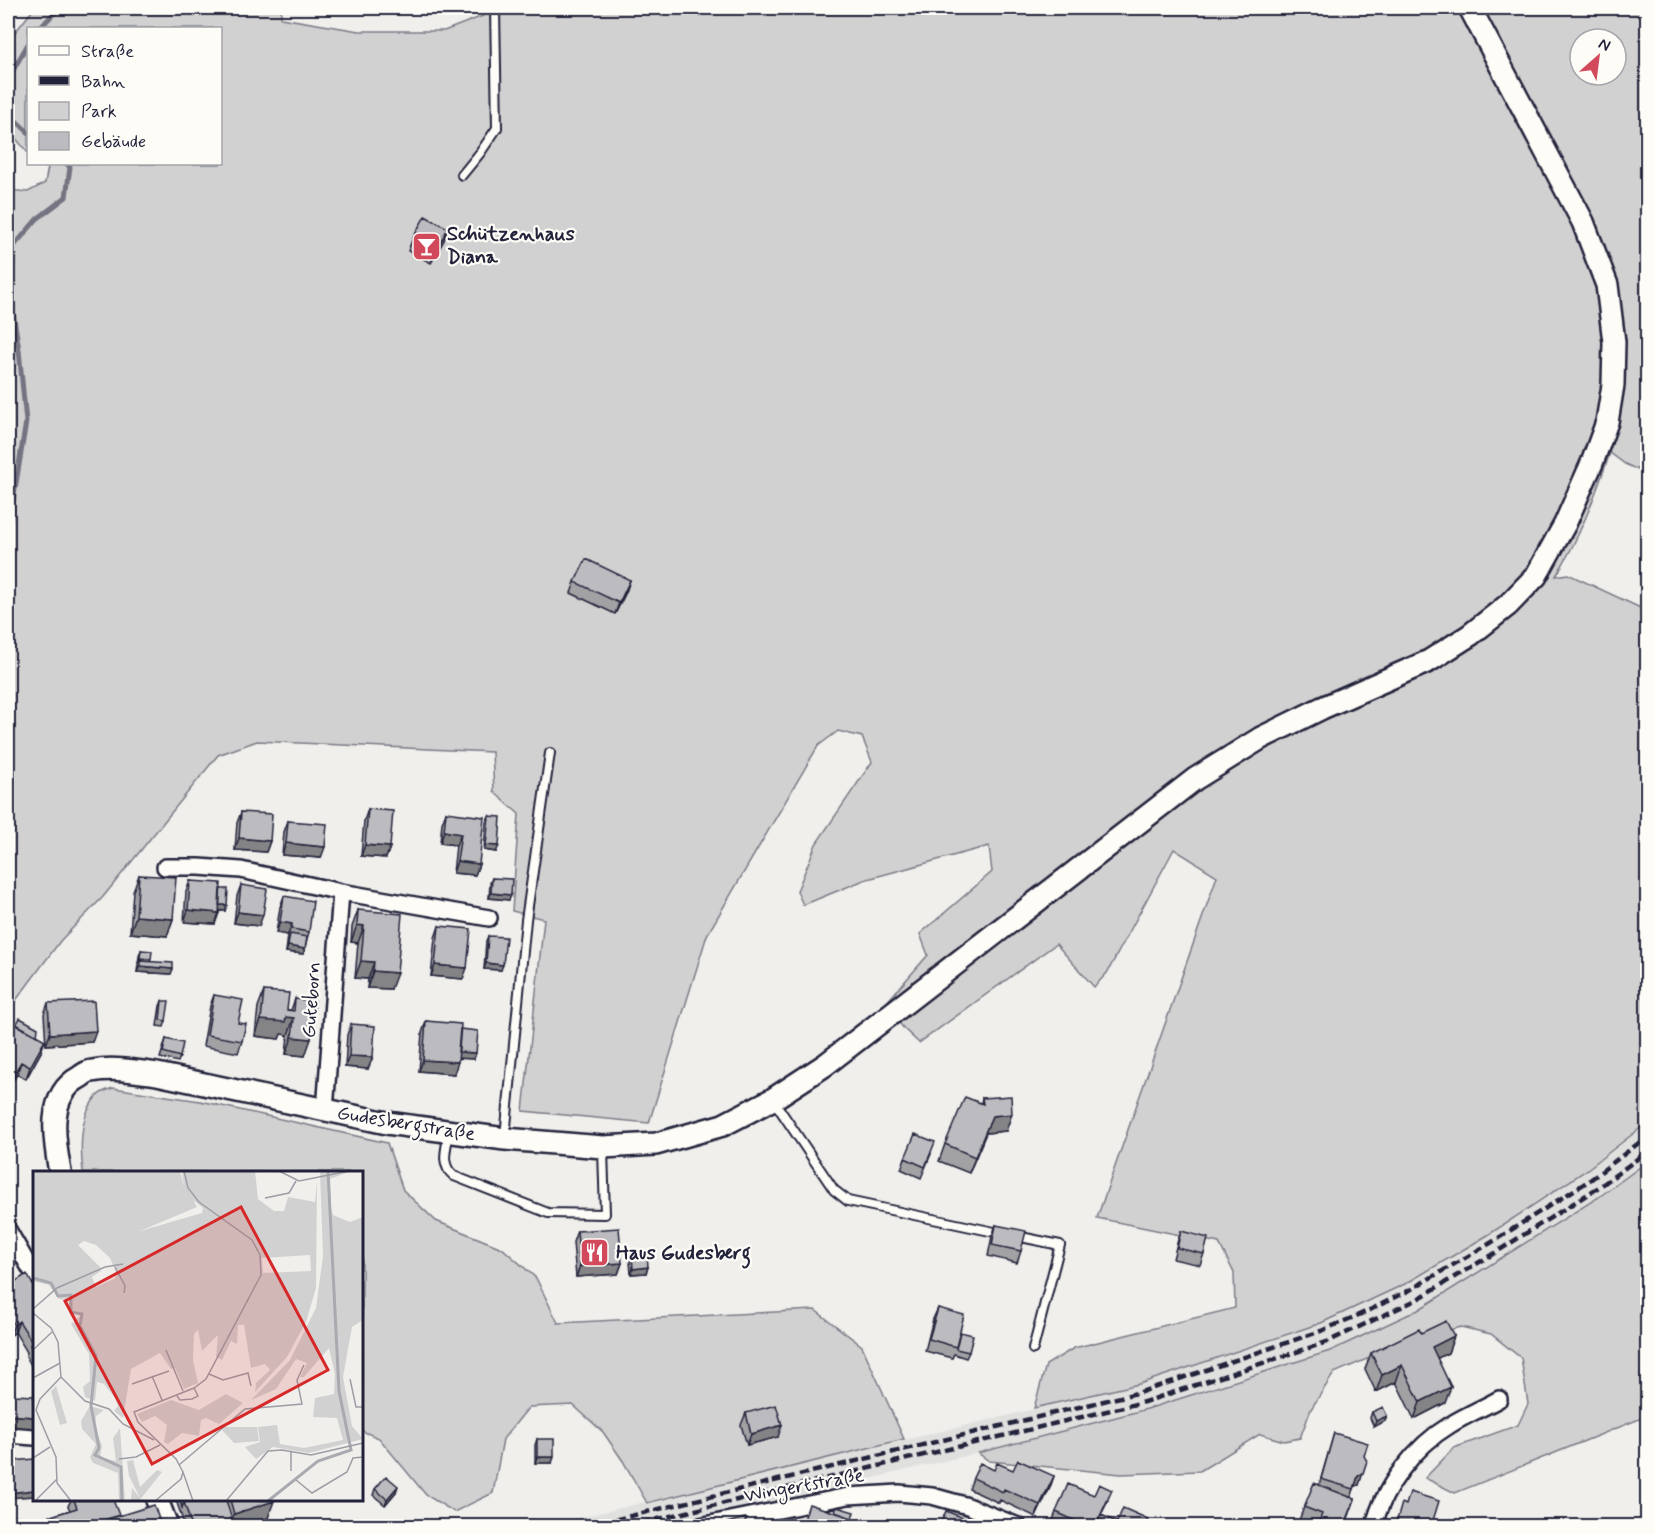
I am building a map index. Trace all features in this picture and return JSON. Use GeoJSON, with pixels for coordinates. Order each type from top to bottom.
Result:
{"type":"FeatureCollection","features":[{"type":"Feature","properties":{"kind":"main road","name":"Gudesbergstraße"},"geometry":{"type":"LineString","coordinates":[[60,1171],[54,1128],[57,1100],[69,1082],[90,1071],[119,1069],[157,1074],[387,1123],[505,1139],[603,1147],[656,1144],[723,1125],[773,1099],[825,1065],[1195,779],[1261,738],[1322,708],[1429,661],[1470,635],[1508,605],[1536,576],[1565,524],[1592,463],[1607,422],[1613,385],[1614,342],[1607,285],[1583,222],[1470,8]]}},
{"type":"Feature","properties":{"kind":"main road"},"geometry":{"type":"LineString","coordinates":[[157,1501],[167,1527]]}},
{"type":"Feature","properties":{"kind":"street"},"geometry":{"type":"LineString","coordinates":[[165,867],[242,870],[341,892],[489,918]]}},
{"type":"Feature","properties":{"kind":"street","name":"Guteborn"},"geometry":{"type":"LineString","coordinates":[[325,1111],[341,892]]}},
{"type":"Feature","properties":{"kind":"street"},"geometry":{"type":"LineString","coordinates":[[8,1230],[33,1273]]}},
{"type":"Feature","properties":{"kind":"street"},"geometry":{"type":"LineString","coordinates":[[1374,1527],[1390,1486],[1409,1461],[1449,1426],[1499,1399]]}},
{"type":"Feature","properties":{"kind":"street"},"geometry":{"type":"LineString","coordinates":[[8,1435],[33,1437]]}},
{"type":"Feature","properties":{"kind":"street","name":"Wingertstraße"},"geometry":{"type":"LineString","coordinates":[[700,1527],[848,1496],[899,1493],[932,1496],[968,1506],[1018,1527]]}},
{"type":"Feature","properties":{"kind":"lane"},"geometry":{"type":"LineString","coordinates":[[462,175],[497,128],[495,8]]}},
{"type":"Feature","properties":{"kind":"lane"},"geometry":{"type":"LineString","coordinates":[[505,1139],[526,920],[550,753]]}},
{"type":"Feature","properties":{"kind":"lane"},"geometry":{"type":"LineString","coordinates":[[773,1099],[834,1190],[848,1201],[1060,1245],[1033,1349]]}},
{"type":"Feature","properties":{"kind":"lane"},"geometry":{"type":"LineString","coordinates":[[449,1132],[444,1160],[447,1171],[454,1176],[548,1213],[605,1214],[603,1147]]}},
{"type":"Feature","properties":{"kind":"shaded area"},"geometry":{"type":"Polygon","coordinates":[[[1647,1123],[1647,1162],[1599,1197],[1418,1310],[1330,1351],[1147,1409],[978,1453],[671,1526],[545,1526],[1139,1384],[1321,1323],[1407,1283],[1585,1171],[1647,1123]]]}},
{"type":"Feature","properties":{"kind":"green space"},"geometry":{"type":"Polygon","coordinates":[[[31,8],[281,8],[281,18],[359,31],[444,31],[483,16],[483,8],[1647,8],[1647,474],[1625,464],[1610,453],[1580,531],[1556,576],[1568,574],[1647,611],[1647,1123],[1585,1171],[1488,1235],[1407,1283],[1321,1323],[1139,1384],[1034,1408],[1046,1365],[1074,1348],[1235,1308],[1234,1273],[1219,1243],[1097,1218],[1217,876],[1174,849],[1107,973],[1094,987],[1056,944],[919,1043],[904,1029],[885,1004],[928,955],[920,934],[992,872],[989,846],[864,880],[803,905],[797,891],[816,844],[872,762],[862,737],[838,731],[818,746],[707,935],[649,1123],[523,1111],[544,919],[512,911],[519,814],[494,792],[492,752],[257,741],[218,755],[103,897],[61,940],[8,1011],[8,190],[28,192],[45,183],[48,167],[45,165],[222,165],[222,27],[27,27],[27,152],[8,129],[8,41],[32,11],[31,8]]]}},
{"type":"Feature","properties":{"kind":"green space"},"geometry":{"type":"Polygon","coordinates":[[[113,1088],[200,1101],[387,1143],[403,1190],[436,1221],[502,1248],[536,1278],[558,1323],[815,1310],[862,1346],[904,1439],[647,1503],[603,1432],[573,1405],[529,1407],[503,1439],[493,1493],[454,1512],[426,1495],[379,1438],[363,1431],[363,1171],[83,1171],[81,1143],[86,1114],[90,1105],[104,1091],[113,1088]]]}},
{"type":"Feature","properties":{"kind":"green space"},"geometry":{"type":"Polygon","coordinates":[[[1647,1162],[1647,1416],[1455,1493],[1425,1478],[1454,1448],[1518,1425],[1528,1404],[1521,1358],[1491,1334],[1461,1327],[1421,1336],[1334,1373],[1311,1409],[1300,1438],[1284,1441],[1260,1434],[1200,1471],[1121,1474],[989,1461],[978,1453],[1147,1409],[1330,1351],[1418,1310],[1599,1197],[1647,1162]]]}},
{"type":"Feature","properties":{"kind":"building"},"geometry":{"type":"Polygon","coordinates":[[[425,216],[448,228],[435,252],[412,240],[425,216]]]}},
{"type":"Feature","properties":{"kind":"building"},"geometry":{"type":"Polygon","coordinates":[[[586,559],[630,580],[619,603],[575,582],[586,559]]]}},
{"type":"Feature","properties":{"kind":"building"},"geometry":{"type":"Polygon","coordinates":[[[368,809],[393,811],[390,847],[365,845],[368,809]]]}},
{"type":"Feature","properties":{"kind":"building"},"geometry":{"type":"Polygon","coordinates":[[[241,812],[272,814],[270,841],[239,838],[241,812]]]}},
{"type":"Feature","properties":{"kind":"building"},"geometry":{"type":"Polygon","coordinates":[[[446,812],[484,817],[479,864],[457,861],[461,834],[444,831],[446,812]]]}},
{"type":"Feature","properties":{"kind":"building"},"geometry":{"type":"Polygon","coordinates":[[[489,816],[501,817],[499,846],[486,845],[489,816]]]}},
{"type":"Feature","properties":{"kind":"building"},"geometry":{"type":"Polygon","coordinates":[[[288,821],[327,824],[325,847],[286,843],[288,821]]]}},
{"type":"Feature","properties":{"kind":"building"},"geometry":{"type":"Polygon","coordinates":[[[139,875],[176,877],[173,919],[136,916],[139,875]]]}},
{"type":"Feature","properties":{"kind":"building"},"geometry":{"type":"Polygon","coordinates":[[[492,878],[512,879],[511,895],[491,893],[492,878]]]}},
{"type":"Feature","properties":{"kind":"building"},"geometry":{"type":"Polygon","coordinates":[[[190,881],[221,883],[219,913],[188,910],[190,881]]]}},
{"type":"Feature","properties":{"kind":"building"},"geometry":{"type":"Polygon","coordinates":[[[241,885],[267,889],[263,915],[238,912],[241,885]]]}},
{"type":"Feature","properties":{"kind":"building"},"geometry":{"type":"Polygon","coordinates":[[[220,889],[228,889],[227,905],[219,905],[220,889]]]}},
{"type":"Feature","properties":{"kind":"building"},"geometry":{"type":"Polygon","coordinates":[[[284,896],[313,901],[309,932],[292,929],[292,924],[280,922],[284,896]]]}},
{"type":"Feature","properties":{"kind":"building"},"geometry":{"type":"Polygon","coordinates":[[[358,910],[402,914],[397,973],[373,971],[374,962],[361,961],[364,926],[357,925],[358,910]]]}},
{"type":"Feature","properties":{"kind":"building"},"geometry":{"type":"Polygon","coordinates":[[[439,926],[471,929],[467,968],[435,965],[439,926]]]}},
{"type":"Feature","properties":{"kind":"building"},"geometry":{"type":"Polygon","coordinates":[[[290,934],[307,937],[305,949],[288,946],[290,934]]]}},
{"type":"Feature","properties":{"kind":"building"},"geometry":{"type":"Polygon","coordinates":[[[488,936],[506,937],[503,965],[486,963],[488,936]]]}},
{"type":"Feature","properties":{"kind":"building"},"geometry":{"type":"Polygon","coordinates":[[[141,950],[152,951],[151,959],[140,958],[141,950]]]}},
{"type":"Feature","properties":{"kind":"building"},"geometry":{"type":"Polygon","coordinates":[[[140,961],[173,963],[173,969],[140,966],[140,961]]]}},
{"type":"Feature","properties":{"kind":"building"},"geometry":{"type":"Polygon","coordinates":[[[264,991],[289,993],[287,1010],[294,1011],[295,999],[315,1001],[311,1039],[292,1037],[294,1018],[286,1017],[285,1022],[261,1020],[264,991]]]}},
{"type":"Feature","properties":{"kind":"building"},"geometry":{"type":"Polygon","coordinates":[[[214,995],[243,1000],[238,1023],[246,1024],[242,1041],[207,1035],[214,995]]]}},
{"type":"Feature","properties":{"kind":"building"},"geometry":{"type":"Polygon","coordinates":[[[94,1001],[96,1031],[50,1034],[48,1003],[94,1001]]]}},
{"type":"Feature","properties":{"kind":"building"},"geometry":{"type":"Polygon","coordinates":[[[162,1001],[169,1001],[166,1021],[160,1020],[162,1001]]]}},
{"type":"Feature","properties":{"kind":"building"},"geometry":{"type":"Polygon","coordinates":[[[20,1018],[38,1028],[37,1036],[16,1025],[20,1018]]]}},
{"type":"Feature","properties":{"kind":"building"},"geometry":{"type":"Polygon","coordinates":[[[426,1021],[461,1024],[458,1062],[423,1060],[426,1021]]]}},
{"type":"Feature","properties":{"kind":"building"},"geometry":{"type":"Polygon","coordinates":[[[16,1024],[45,1040],[30,1067],[21,1062],[15,1072],[8,1068],[8,1038],[16,1024]]]}},
{"type":"Feature","properties":{"kind":"building"},"geometry":{"type":"Polygon","coordinates":[[[351,1024],[375,1026],[373,1057],[349,1056],[351,1024]]]}},
{"type":"Feature","properties":{"kind":"building"},"geometry":{"type":"Polygon","coordinates":[[[460,1029],[478,1031],[476,1053],[458,1052],[460,1029]]]}},
{"type":"Feature","properties":{"kind":"building"},"geometry":{"type":"Polygon","coordinates":[[[166,1039],[183,1043],[180,1057],[163,1052],[166,1039]]]}},
{"type":"Feature","properties":{"kind":"building"},"geometry":{"type":"Polygon","coordinates":[[[1011,1096],[1012,1114],[992,1116],[975,1157],[945,1144],[965,1097],[983,1104],[982,1098],[1011,1096]]]}},
{"type":"Feature","properties":{"kind":"building"},"geometry":{"type":"Polygon","coordinates":[[[915,1134],[935,1142],[925,1167],[905,1158],[915,1134]]]}},
{"type":"Feature","properties":{"kind":"building"},"geometry":{"type":"Polygon","coordinates":[[[996,1225],[1026,1231],[1021,1251],[992,1245],[996,1225]]]}},
{"type":"Feature","properties":{"kind":"building"},"geometry":{"type":"Polygon","coordinates":[[[619,1228],[622,1263],[580,1266],[577,1231],[619,1228]]]}},
{"type":"Feature","properties":{"kind":"building"},"geometry":{"type":"Polygon","coordinates":[[[1181,1231],[1208,1238],[1204,1254],[1177,1248],[1181,1231]]]}},
{"type":"Feature","properties":{"kind":"building"},"geometry":{"type":"Polygon","coordinates":[[[8,1242],[13,1251],[8,1255],[8,1242]]]}},
{"type":"Feature","properties":{"kind":"building"},"geometry":{"type":"Polygon","coordinates":[[[647,1254],[648,1267],[633,1269],[632,1255],[647,1254]]]}},
{"type":"Feature","properties":{"kind":"building"},"geometry":{"type":"Polygon","coordinates":[[[27,1274],[33,1285],[33,1343],[19,1321],[14,1325],[8,1314],[13,1310],[10,1305],[8,1306],[8,1286],[27,1274]]]}},
{"type":"Feature","properties":{"kind":"building"},"geometry":{"type":"Polygon","coordinates":[[[938,1308],[964,1315],[956,1347],[929,1339],[938,1308]]]}},
{"type":"Feature","properties":{"kind":"building"},"geometry":{"type":"Polygon","coordinates":[[[1446,1321],[1454,1336],[1432,1347],[1451,1387],[1420,1402],[1402,1365],[1382,1375],[1371,1353],[1419,1329],[1421,1333],[1446,1321]]]}},
{"type":"Feature","properties":{"kind":"building"},"geometry":{"type":"Polygon","coordinates":[[[960,1332],[973,1335],[969,1352],[956,1349],[960,1332]]]}},
{"type":"Feature","properties":{"kind":"building"},"geometry":{"type":"Polygon","coordinates":[[[8,1386],[14,1387],[14,1395],[33,1396],[33,1417],[8,1415],[8,1386]]]}},
{"type":"Feature","properties":{"kind":"building"},"geometry":{"type":"Polygon","coordinates":[[[776,1405],[782,1425],[751,1434],[746,1413],[776,1405]]]}},
{"type":"Feature","properties":{"kind":"building"},"geometry":{"type":"Polygon","coordinates":[[[1383,1407],[1387,1416],[1376,1421],[1372,1412],[1383,1407]]]}},
{"type":"Feature","properties":{"kind":"building"},"geometry":{"type":"Polygon","coordinates":[[[1334,1433],[1368,1443],[1364,1456],[1367,1461],[1363,1473],[1358,1476],[1354,1489],[1321,1479],[1334,1433]]]}},
{"type":"Feature","properties":{"kind":"building"},"geometry":{"type":"Polygon","coordinates":[[[537,1439],[554,1439],[554,1457],[537,1457],[537,1439]]]}},
{"type":"Feature","properties":{"kind":"building"},"geometry":{"type":"Polygon","coordinates":[[[33,1459],[33,1490],[8,1493],[8,1466],[13,1466],[13,1461],[33,1459]]]}},
{"type":"Feature","properties":{"kind":"building"},"geometry":{"type":"Polygon","coordinates":[[[1018,1460],[1054,1476],[1040,1505],[973,1478],[980,1463],[994,1470],[997,1463],[1013,1470],[1018,1460]]]}},
{"type":"Feature","properties":{"kind":"building"},"geometry":{"type":"Polygon","coordinates":[[[386,1476],[398,1486],[387,1499],[375,1489],[386,1476]]]}},
{"type":"Feature","properties":{"kind":"building"},"geometry":{"type":"Polygon","coordinates":[[[1314,1483],[1355,1499],[1344,1527],[1317,1527],[1322,1514],[1304,1507],[1314,1483]]]}},
{"type":"Feature","properties":{"kind":"building"},"geometry":{"type":"Polygon","coordinates":[[[1068,1484],[1094,1495],[1099,1484],[1112,1490],[1095,1527],[1089,1527],[1056,1512],[1068,1484]]]}},
{"type":"Feature","properties":{"kind":"building"},"geometry":{"type":"Polygon","coordinates":[[[1410,1492],[1439,1501],[1431,1527],[1395,1527],[1402,1503],[1406,1505],[1410,1492]]]}},
{"type":"Feature","properties":{"kind":"building"},"geometry":{"type":"Polygon","coordinates":[[[74,1501],[113,1501],[119,1515],[83,1527],[54,1527],[53,1522],[49,1523],[48,1517],[77,1508],[74,1501]]]}},
{"type":"Feature","properties":{"kind":"building"},"geometry":{"type":"Polygon","coordinates":[[[226,1501],[232,1520],[210,1527],[192,1527],[184,1502],[226,1501]]]}},
{"type":"Feature","properties":{"kind":"building"},"geometry":{"type":"Polygon","coordinates":[[[230,1501],[274,1501],[234,1514],[230,1501]]]}},
{"type":"Feature","properties":{"kind":"building"},"geometry":{"type":"Polygon","coordinates":[[[809,1504],[852,1518],[849,1527],[802,1526],[809,1504]]]}},
{"type":"Feature","properties":{"kind":"building"},"geometry":{"type":"Polygon","coordinates":[[[154,1505],[161,1525],[156,1527],[83,1527],[154,1505]]]}},
{"type":"Feature","properties":{"kind":"building"},"geometry":{"type":"Polygon","coordinates":[[[837,1507],[854,1512],[852,1518],[835,1512],[837,1507]]]}},
{"type":"Feature","properties":{"kind":"building"},"geometry":{"type":"Polygon","coordinates":[[[1123,1508],[1148,1519],[1145,1527],[1115,1527],[1123,1508]]]}},
{"type":"Feature","properties":{"kind":"building"},"geometry":{"type":"Polygon","coordinates":[[[946,1511],[979,1524],[978,1527],[939,1527],[946,1511]]]}},
{"type":"Feature","properties":{"kind":"building"},"geometry":{"type":"Polygon","coordinates":[[[1101,1515],[1117,1522],[1115,1527],[1096,1527],[1101,1515]]]}},
{"type":"Feature","properties":{"kind":"building"},"geometry":{"type":"Polygon","coordinates":[[[8,1516],[26,1517],[29,1525],[53,1522],[54,1527],[10,1527],[8,1516]]]}},
{"type":"Feature","properties":{"kind":"building"},"geometry":{"type":"Polygon","coordinates":[[[745,1518],[747,1527],[712,1527],[745,1518]]]}},
{"type":"Feature","properties":{"kind":"waterway"},"geometry":{"type":"LineString","coordinates":[[41,27],[57,8]]}},
{"type":"Feature","properties":{"kind":"waterway"},"geometry":{"type":"LineString","coordinates":[[8,79],[27,46]]}},
{"type":"Feature","properties":{"kind":"waterway"},"geometry":{"type":"LineString","coordinates":[[8,113],[27,131]]}},
{"type":"Feature","properties":{"kind":"waterway"},"geometry":{"type":"LineString","coordinates":[[8,532],[26,422],[19,350],[10,294],[14,246],[37,219],[66,197],[70,167],[68,165]]}},
{"type":"Feature","properties":{"kind":"railway"},"geometry":{"type":"LineString","coordinates":[[589,1526],[1141,1392],[1321,1331],[1408,1291],[1489,1244],[1590,1180],[1648,1136]]}},
{"type":"Feature","properties":{"kind":"railway"},"geometry":{"type":"LineString","coordinates":[[629,1526],[1144,1402],[1327,1342],[1416,1300],[1599,1187],[1648,1151]]}},
{"type":"Feature","properties":{"kind":"place","name":"Schützenhaus Diana"},"geometry":{"type":"Point","coordinates":[426,246]}},
{"type":"Feature","properties":{"kind":"place","name":"Haus Gudesberg"},"geometry":{"type":"Point","coordinates":[595,1253]}}]}
